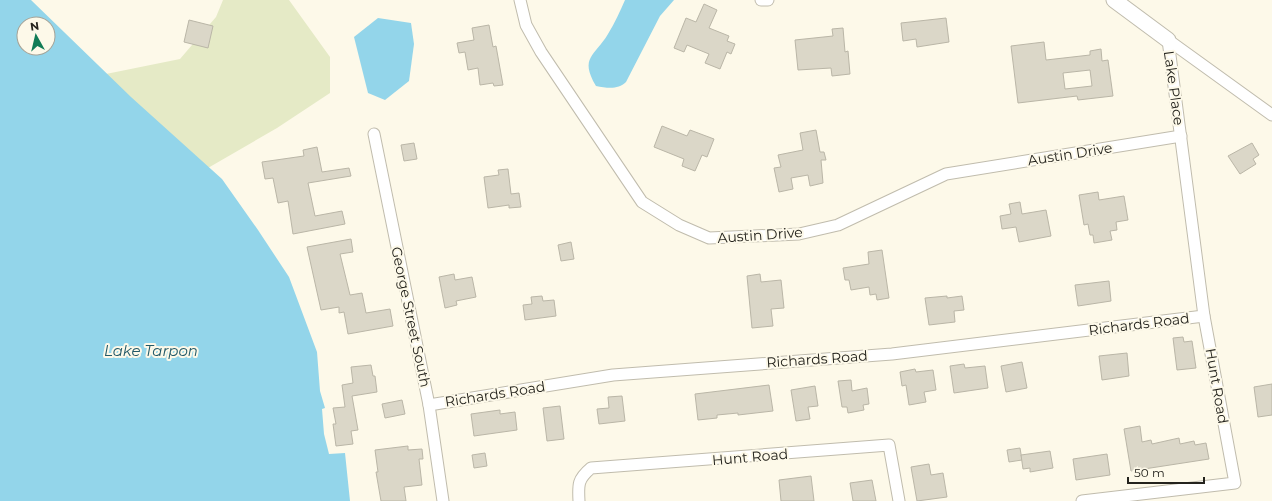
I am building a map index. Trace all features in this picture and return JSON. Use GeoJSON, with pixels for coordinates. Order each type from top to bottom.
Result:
{"type":"FeatureCollection","features":[{"type":"Feature","properties":{"kind":"street","name":"Austin Drive"},"geometry":{"type":"LineString","coordinates":[[520,0],[526,25],[541,52],[642,202],[679,226],[709,238],[799,234],[838,225],[946,174],[1181,136]]}},
{"type":"Feature","properties":{"kind":"street"},"geometry":{"type":"LineString","coordinates":[[761,0],[768,0]]}},
{"type":"Feature","properties":{"kind":"street"},"geometry":{"type":"LineString","coordinates":[[1114,0],[1272,115]]}},
{"type":"Feature","properties":{"kind":"street","name":"Lake Place"},"geometry":{"type":"LineString","coordinates":[[1168,40],[1181,136]]}},
{"type":"Feature","properties":{"kind":"street","name":"George Street South"},"geometry":{"type":"LineString","coordinates":[[374,134],[429,405],[444,501]]}},
{"type":"Feature","properties":{"kind":"street","name":"Hunt Road"},"geometry":{"type":"LineString","coordinates":[[1082,501],[1235,483],[1204,316],[1181,136]]}},
{"type":"Feature","properties":{"kind":"street","name":"Richards Road"},"geometry":{"type":"LineString","coordinates":[[429,405],[613,375],[892,354],[1204,316]]}},
{"type":"Feature","properties":{"kind":"street","name":"Hunt Road"},"geometry":{"type":"LineString","coordinates":[[579,501],[578,487],[582,476],[591,468],[890,445],[899,501]]}},
{"type":"Feature","properties":{"kind":"green space"},"geometry":{"type":"Polygon","coordinates":[[[223,0],[289,0],[330,57],[330,93],[277,128],[201,172],[101,75],[180,59],[216,17],[223,0]]]}},
{"type":"Feature","properties":{"kind":"water","name":"Lake Tarpon"},"geometry":{"type":"Polygon","coordinates":[[[0,0],[31,0],[47,16],[16,16],[16,56],[56,56],[56,24],[131,97],[222,179],[258,230],[289,277],[317,352],[320,391],[325,408],[322,409],[324,434],[329,454],[345,453],[350,501],[0,501],[0,0]]]}},
{"type":"Feature","properties":{"kind":"water"},"geometry":{"type":"Polygon","coordinates":[[[625,0],[674,0],[660,16],[626,82],[623,85],[616,87],[608,88],[596,86],[589,69],[591,57],[611,30],[625,0]]]}},
{"type":"Feature","properties":{"kind":"water"},"geometry":{"type":"Polygon","coordinates":[[[378,18],[411,23],[414,44],[409,81],[385,100],[368,93],[354,37],[378,18]]]}},
{"type":"Feature","properties":{"kind":"building"},"geometry":{"type":"Polygon","coordinates":[[[704,4],[717,10],[709,28],[729,36],[727,41],[735,44],[731,54],[727,52],[720,69],[705,63],[709,54],[687,45],[684,52],[674,48],[686,18],[696,22],[704,4]]]}},
{"type":"Feature","properties":{"kind":"building"},"geometry":{"type":"Polygon","coordinates":[[[946,18],[949,42],[917,47],[916,39],[903,41],[901,23],[946,18]]]}},
{"type":"Feature","properties":{"kind":"building"},"geometry":{"type":"Polygon","coordinates":[[[189,20],[213,26],[208,48],[184,42],[189,20]]]}},
{"type":"Feature","properties":{"kind":"building"},"geometry":{"type":"Polygon","coordinates":[[[489,25],[493,47],[496,46],[503,85],[494,86],[493,83],[480,85],[478,68],[468,70],[465,52],[459,53],[457,43],[474,40],[472,28],[489,25]]]}},
{"type":"Feature","properties":{"kind":"building"},"geometry":{"type":"Polygon","coordinates":[[[843,28],[845,52],[848,51],[850,74],[832,76],[831,68],[798,70],[795,40],[833,36],[832,29],[843,28]]]}},
{"type":"Feature","properties":{"kind":"building"},"geometry":{"type":"Polygon","coordinates":[[[1044,42],[1046,60],[1090,55],[1090,51],[1101,49],[1102,61],[1108,60],[1113,96],[1078,100],[1077,96],[1018,103],[1011,46],[1044,42]],[[1090,70],[1063,73],[1065,89],[1092,86],[1090,70]]]}},
{"type":"Feature","properties":{"kind":"building"},"geometry":{"type":"Polygon","coordinates":[[[662,126],[687,136],[690,130],[714,139],[707,157],[702,155],[695,171],[682,166],[684,159],[654,147],[662,126]]]}},
{"type":"Feature","properties":{"kind":"building"},"geometry":{"type":"Polygon","coordinates":[[[816,130],[820,152],[824,152],[826,160],[821,160],[823,183],[810,186],[808,175],[791,178],[793,189],[779,192],[774,168],[781,167],[778,155],[803,150],[800,133],[816,130]]]}},
{"type":"Feature","properties":{"kind":"building"},"geometry":{"type":"Polygon","coordinates":[[[414,143],[417,159],[404,161],[401,145],[414,143]]]}},
{"type":"Feature","properties":{"kind":"building"},"geometry":{"type":"Polygon","coordinates":[[[1252,143],[1259,155],[1253,159],[1256,164],[1240,174],[1228,156],[1252,143]]]}},
{"type":"Feature","properties":{"kind":"building"},"geometry":{"type":"Polygon","coordinates":[[[317,147],[322,172],[349,168],[351,176],[308,183],[315,216],[342,211],[345,224],[293,234],[288,201],[278,203],[273,178],[265,179],[262,162],[304,156],[303,150],[317,147]]]}},
{"type":"Feature","properties":{"kind":"building"},"geometry":{"type":"Polygon","coordinates":[[[508,169],[511,194],[519,193],[521,207],[509,208],[509,205],[488,208],[484,177],[499,175],[498,170],[508,169]]]}},
{"type":"Feature","properties":{"kind":"building"},"geometry":{"type":"Polygon","coordinates":[[[1098,192],[1099,200],[1124,196],[1128,220],[1116,222],[1117,230],[1110,231],[1112,240],[1094,243],[1093,235],[1090,235],[1088,224],[1084,225],[1079,195],[1098,192]]]}},
{"type":"Feature","properties":{"kind":"building"},"geometry":{"type":"Polygon","coordinates":[[[1020,202],[1022,214],[1046,210],[1051,236],[1019,242],[1016,227],[1002,229],[1000,216],[1011,214],[1009,204],[1020,202]]]}},
{"type":"Feature","properties":{"kind":"building"},"geometry":{"type":"Polygon","coordinates":[[[351,239],[353,252],[340,254],[350,295],[362,293],[366,313],[390,309],[393,326],[348,334],[344,312],[339,313],[339,307],[321,310],[307,247],[351,239]]]}},
{"type":"Feature","properties":{"kind":"building"},"geometry":{"type":"Polygon","coordinates":[[[571,242],[574,259],[561,261],[558,245],[571,242]]]}},
{"type":"Feature","properties":{"kind":"building"},"geometry":{"type":"Polygon","coordinates":[[[882,250],[889,298],[877,300],[876,294],[870,295],[869,287],[851,290],[849,280],[845,280],[843,268],[869,264],[868,252],[882,250]]]}},
{"type":"Feature","properties":{"kind":"building"},"geometry":{"type":"Polygon","coordinates":[[[454,274],[455,280],[472,277],[476,297],[456,301],[457,305],[445,308],[439,277],[454,274]]]}},
{"type":"Feature","properties":{"kind":"building"},"geometry":{"type":"Polygon","coordinates":[[[760,274],[761,282],[781,280],[784,308],[771,309],[773,326],[752,328],[747,276],[760,274]]]}},
{"type":"Feature","properties":{"kind":"building"},"geometry":{"type":"Polygon","coordinates":[[[1109,281],[1111,301],[1078,306],[1075,285],[1109,281]]]}},
{"type":"Feature","properties":{"kind":"building"},"geometry":{"type":"Polygon","coordinates":[[[542,296],[543,301],[554,300],[556,316],[525,320],[523,305],[532,304],[531,297],[542,296]]]}},
{"type":"Feature","properties":{"kind":"building"},"geometry":{"type":"Polygon","coordinates":[[[947,296],[947,298],[962,296],[964,310],[954,311],[955,322],[929,325],[925,298],[947,296]]]}},
{"type":"Feature","properties":{"kind":"building"},"geometry":{"type":"Polygon","coordinates":[[[1183,337],[1184,342],[1192,341],[1196,368],[1177,370],[1173,338],[1183,337]]]}},
{"type":"Feature","properties":{"kind":"building"},"geometry":{"type":"Polygon","coordinates":[[[1127,353],[1129,376],[1102,380],[1099,356],[1127,353]]]}},
{"type":"Feature","properties":{"kind":"building"},"geometry":{"type":"Polygon","coordinates":[[[1022,362],[1027,388],[1006,392],[1001,366],[1022,362]]]}},
{"type":"Feature","properties":{"kind":"building"},"geometry":{"type":"Polygon","coordinates":[[[964,364],[965,368],[985,366],[988,388],[954,393],[950,366],[964,364]]]}},
{"type":"Feature","properties":{"kind":"building"},"geometry":{"type":"Polygon","coordinates":[[[371,365],[373,376],[375,376],[377,392],[352,396],[358,430],[351,431],[353,444],[336,446],[333,424],[336,424],[333,408],[345,407],[342,385],[353,383],[351,367],[371,365]]]}},
{"type":"Feature","properties":{"kind":"building"},"geometry":{"type":"Polygon","coordinates":[[[915,369],[916,372],[933,370],[936,390],[924,392],[926,402],[909,405],[906,385],[902,386],[900,372],[915,369]]]}},
{"type":"Feature","properties":{"kind":"building"},"geometry":{"type":"Polygon","coordinates":[[[851,380],[852,391],[867,388],[869,404],[863,405],[864,410],[848,413],[847,407],[842,407],[838,381],[851,380]]]}},
{"type":"Feature","properties":{"kind":"building"},"geometry":{"type":"Polygon","coordinates":[[[1272,384],[1272,415],[1258,417],[1254,387],[1272,384]]]}},
{"type":"Feature","properties":{"kind":"building"},"geometry":{"type":"Polygon","coordinates":[[[769,385],[773,411],[738,415],[738,413],[717,415],[717,418],[698,420],[695,394],[769,385]]]}},
{"type":"Feature","properties":{"kind":"building"},"geometry":{"type":"Polygon","coordinates":[[[815,386],[818,406],[808,407],[810,419],[796,421],[791,390],[815,386]]]}},
{"type":"Feature","properties":{"kind":"building"},"geometry":{"type":"Polygon","coordinates":[[[622,396],[625,421],[599,424],[597,409],[609,408],[608,397],[622,396]]]}},
{"type":"Feature","properties":{"kind":"building"},"geometry":{"type":"Polygon","coordinates":[[[402,400],[405,414],[385,418],[382,404],[402,400]]]}},
{"type":"Feature","properties":{"kind":"building"},"geometry":{"type":"Polygon","coordinates":[[[560,406],[564,439],[547,441],[543,408],[560,406]]]}},
{"type":"Feature","properties":{"kind":"building"},"geometry":{"type":"Polygon","coordinates":[[[500,410],[500,414],[515,412],[517,430],[474,436],[471,414],[500,410]]]}},
{"type":"Feature","properties":{"kind":"building"},"geometry":{"type":"Polygon","coordinates":[[[1140,426],[1142,442],[1151,440],[1152,444],[1179,438],[1180,444],[1194,441],[1195,445],[1206,443],[1209,459],[1131,471],[1124,429],[1140,426]]]}},
{"type":"Feature","properties":{"kind":"building"},"geometry":{"type":"Polygon","coordinates":[[[408,446],[408,450],[422,449],[423,459],[419,459],[422,485],[404,487],[406,501],[381,501],[376,472],[378,472],[375,450],[408,446]]]}},
{"type":"Feature","properties":{"kind":"building"},"geometry":{"type":"Polygon","coordinates":[[[1020,448],[1022,460],[1009,462],[1007,450],[1020,448]]]}},
{"type":"Feature","properties":{"kind":"building"},"geometry":{"type":"Polygon","coordinates":[[[1050,451],[1053,468],[1030,472],[1030,468],[1023,469],[1021,455],[1050,451]]]}},
{"type":"Feature","properties":{"kind":"building"},"geometry":{"type":"Polygon","coordinates":[[[485,453],[487,466],[474,468],[472,455],[485,453]]]}},
{"type":"Feature","properties":{"kind":"building"},"geometry":{"type":"Polygon","coordinates":[[[1107,454],[1110,475],[1076,480],[1073,459],[1107,454]]]}},
{"type":"Feature","properties":{"kind":"building"},"geometry":{"type":"Polygon","coordinates":[[[929,464],[931,475],[943,473],[947,497],[917,501],[911,467],[929,464]]]}},
{"type":"Feature","properties":{"kind":"building"},"geometry":{"type":"Polygon","coordinates":[[[811,476],[814,501],[781,501],[779,480],[811,476]]]}},
{"type":"Feature","properties":{"kind":"building"},"geometry":{"type":"Polygon","coordinates":[[[872,480],[876,501],[853,501],[850,483],[872,480]]]}}]}
